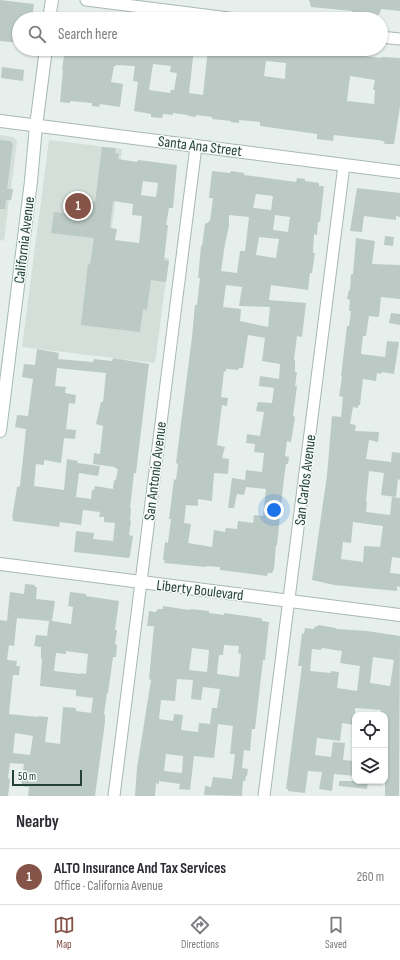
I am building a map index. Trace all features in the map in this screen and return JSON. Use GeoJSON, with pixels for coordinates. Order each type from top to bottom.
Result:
{"type":"FeatureCollection","features":[{"type":"Feature","properties":{"kind":"street"},"geometry":{"type":"LineString","coordinates":[[50,12],[52,0]]}},
{"type":"Feature","properties":{"kind":"street"},"geometry":{"type":"LineString","coordinates":[[86,0],[181,12]]}},
{"type":"Feature","properties":{"kind":"street"},"geometry":{"type":"LineString","coordinates":[[388,38],[400,40]]}},
{"type":"Feature","properties":{"kind":"street","name":"California Avenue"},"geometry":{"type":"LineString","coordinates":[[0,430],[45,56]]}},
{"type":"Feature","properties":{"kind":"street","name":"Santa Ana Street"},"geometry":{"type":"LineString","coordinates":[[0,121],[400,172]]}},
{"type":"Feature","properties":{"kind":"street","name":"San Antonio Avenue"},"geometry":{"type":"LineString","coordinates":[[114,796],[196,146]]}},
{"type":"Feature","properties":{"kind":"street","name":"San Carlos Avenue"},"geometry":{"type":"LineString","coordinates":[[264,796],[290,601],[344,165]]}},
{"type":"Feature","properties":{"kind":"street","name":"Liberty Boulevard"},"geometry":{"type":"LineString","coordinates":[[0,564],[400,614]]}},
{"type":"Feature","properties":{"kind":"shaded area"},"geometry":{"type":"Polygon","coordinates":[[[0,135],[13,137],[17,141],[11,189],[13,189],[11,200],[9,200],[4,241],[0,240],[0,135]]]}},
{"type":"Feature","properties":{"kind":"shaded area"},"geometry":{"type":"Polygon","coordinates":[[[49,140],[122,149],[109,250],[169,258],[155,363],[22,347],[49,140]]]}},
{"type":"Feature","properties":{"kind":"building"},"geometry":{"type":"Polygon","coordinates":[[[0,0],[34,4],[33,12],[12,12],[12,42],[0,41],[0,0]]]}},
{"type":"Feature","properties":{"kind":"building"},"geometry":{"type":"Polygon","coordinates":[[[309,0],[400,0],[400,11],[381,9],[380,12],[352,12],[311,7],[309,0]]]}},
{"type":"Feature","properties":{"kind":"building"},"geometry":{"type":"Polygon","coordinates":[[[64,56],[193,56],[189,93],[203,95],[207,56],[365,56],[400,58],[400,107],[394,144],[385,144],[383,141],[378,140],[334,135],[333,141],[317,139],[317,134],[260,126],[260,122],[239,120],[239,123],[212,119],[212,117],[196,115],[196,117],[173,113],[173,115],[163,114],[162,118],[151,117],[151,114],[134,111],[138,82],[133,81],[135,66],[114,66],[111,82],[123,84],[120,107],[100,104],[99,107],[92,106],[92,103],[70,101],[70,103],[60,102],[64,56]],[[266,61],[264,76],[285,79],[286,63],[266,61]],[[153,64],[149,90],[170,93],[171,90],[174,90],[177,73],[170,72],[171,66],[153,64]],[[350,76],[347,101],[374,104],[375,90],[373,90],[375,80],[350,76]]]}},
{"type":"Feature","properties":{"kind":"building"},"geometry":{"type":"Polygon","coordinates":[[[2,67],[24,70],[23,81],[1,78],[2,67]]]}},
{"type":"Feature","properties":{"kind":"building"},"geometry":{"type":"Polygon","coordinates":[[[0,140],[10,141],[13,144],[7,189],[13,189],[11,200],[6,200],[5,209],[0,209],[0,140]]]}},
{"type":"Feature","properties":{"kind":"building"},"geometry":{"type":"Polygon","coordinates":[[[102,147],[116,148],[115,153],[119,154],[118,159],[177,165],[173,208],[169,208],[166,225],[168,225],[164,260],[169,261],[166,282],[151,280],[147,310],[143,309],[140,332],[81,325],[88,264],[90,265],[94,238],[51,233],[54,212],[74,214],[75,200],[95,202],[102,147]],[[143,181],[141,195],[156,197],[158,183],[143,181]],[[113,201],[110,228],[117,229],[115,240],[139,243],[142,216],[132,215],[133,204],[113,201]]]}},
{"type":"Feature","properties":{"kind":"building"},"geometry":{"type":"Polygon","coordinates":[[[212,171],[230,173],[231,171],[244,173],[244,175],[296,182],[297,178],[305,179],[305,181],[319,183],[319,186],[324,186],[320,222],[318,222],[317,235],[314,234],[313,253],[315,253],[308,290],[271,285],[269,300],[306,303],[302,337],[297,336],[294,360],[295,372],[297,372],[295,386],[297,386],[293,416],[295,417],[291,442],[287,441],[285,456],[289,457],[288,464],[286,464],[284,478],[274,569],[272,573],[268,573],[267,576],[220,570],[220,567],[164,563],[165,560],[163,560],[165,542],[168,543],[171,519],[169,519],[174,479],[176,480],[178,464],[176,463],[195,305],[197,305],[200,278],[198,278],[201,246],[205,224],[210,221],[213,198],[209,198],[212,171]],[[256,194],[253,208],[271,210],[273,196],[256,194]],[[229,215],[229,226],[221,271],[237,273],[240,251],[245,251],[249,217],[229,215]],[[275,215],[273,230],[288,232],[290,217],[275,215]],[[259,237],[256,255],[276,258],[279,239],[259,237]],[[226,285],[223,307],[241,309],[240,321],[268,327],[270,307],[239,306],[242,287],[226,285]],[[248,335],[243,368],[239,368],[238,370],[226,369],[226,372],[224,371],[221,397],[228,398],[227,406],[222,405],[217,445],[225,447],[222,458],[229,459],[228,474],[214,473],[212,501],[198,499],[198,506],[186,505],[184,523],[191,524],[188,543],[212,547],[214,530],[225,532],[226,528],[237,529],[238,521],[253,523],[254,515],[263,516],[266,489],[246,487],[244,495],[237,494],[234,508],[228,508],[232,478],[245,480],[246,470],[262,472],[264,453],[254,452],[255,444],[246,443],[247,434],[260,436],[264,412],[256,411],[258,402],[272,403],[274,388],[259,386],[260,376],[279,379],[280,364],[262,361],[265,338],[248,335]]]}},
{"type":"Feature","properties":{"kind":"building"},"geometry":{"type":"Polygon","coordinates":[[[357,188],[400,193],[400,217],[396,216],[396,220],[364,216],[362,232],[350,231],[357,188]]]}},
{"type":"Feature","properties":{"kind":"building"},"geometry":{"type":"Polygon","coordinates":[[[385,236],[394,237],[393,246],[384,245],[385,236]]]}},
{"type":"Feature","properties":{"kind":"building"},"geometry":{"type":"Polygon","coordinates":[[[356,238],[375,241],[372,264],[400,265],[400,299],[381,297],[379,317],[369,316],[366,336],[363,336],[361,354],[385,357],[387,341],[399,342],[394,374],[382,372],[381,374],[377,373],[376,381],[363,379],[360,405],[358,405],[358,408],[353,407],[350,424],[356,425],[355,431],[379,432],[378,442],[369,440],[366,459],[391,462],[392,452],[400,453],[400,480],[398,479],[396,497],[381,495],[384,473],[369,471],[366,501],[366,512],[390,515],[392,497],[400,498],[400,558],[392,557],[390,573],[400,574],[400,587],[397,586],[397,591],[334,585],[312,580],[327,475],[332,416],[341,417],[343,397],[339,396],[347,326],[349,326],[351,311],[349,311],[350,300],[347,299],[350,290],[351,274],[353,274],[356,238]],[[353,522],[351,543],[343,542],[341,559],[363,562],[364,546],[380,547],[383,526],[353,522]]]}},
{"type":"Feature","properties":{"kind":"building"},"geometry":{"type":"Polygon","coordinates":[[[391,313],[400,314],[400,325],[389,323],[391,313]]]}},
{"type":"Feature","properties":{"kind":"building"},"geometry":{"type":"Polygon","coordinates":[[[37,349],[59,353],[58,359],[93,362],[94,359],[112,361],[113,358],[149,364],[136,473],[134,473],[130,508],[131,521],[129,535],[133,536],[129,558],[74,552],[76,531],[94,533],[93,539],[113,541],[115,523],[104,522],[104,517],[99,517],[100,512],[83,510],[81,525],[60,522],[59,527],[13,521],[12,518],[17,487],[20,485],[26,429],[15,427],[17,415],[28,416],[33,379],[22,377],[24,364],[35,365],[37,349]],[[57,368],[55,386],[66,387],[65,393],[76,395],[75,404],[69,403],[66,429],[76,430],[75,439],[64,438],[61,463],[44,460],[44,465],[36,464],[34,486],[64,490],[67,459],[78,461],[77,463],[100,466],[98,476],[79,473],[76,497],[91,499],[92,490],[94,490],[95,486],[113,489],[118,469],[115,467],[93,464],[94,453],[100,454],[103,426],[96,424],[101,402],[103,402],[106,373],[57,368]]]}},
{"type":"Feature","properties":{"kind":"building"},"geometry":{"type":"Polygon","coordinates":[[[25,584],[35,585],[35,587],[37,587],[36,599],[55,601],[52,621],[71,624],[73,607],[68,606],[70,592],[119,601],[115,630],[117,630],[115,644],[117,645],[116,657],[113,657],[107,693],[104,714],[105,722],[95,796],[28,796],[29,787],[21,786],[24,764],[10,763],[8,796],[0,796],[0,620],[7,621],[10,592],[24,594],[25,584]],[[17,618],[14,646],[9,645],[7,660],[17,661],[16,666],[20,666],[19,675],[13,675],[9,714],[48,717],[45,742],[60,744],[63,707],[76,708],[76,711],[91,713],[93,698],[76,696],[76,690],[40,686],[42,659],[41,647],[34,646],[36,635],[47,636],[49,621],[17,618]],[[66,651],[66,654],[56,653],[54,671],[86,674],[88,654],[66,651]],[[15,733],[13,753],[30,755],[33,736],[15,733]]]}},
{"type":"Feature","properties":{"kind":"building"},"geometry":{"type":"Polygon","coordinates":[[[163,606],[209,611],[209,613],[224,615],[224,613],[260,618],[262,621],[269,622],[255,729],[252,729],[250,751],[244,750],[242,768],[248,769],[245,781],[243,781],[242,796],[204,795],[205,786],[211,787],[213,777],[232,779],[235,754],[230,754],[233,726],[218,724],[214,758],[194,756],[190,790],[179,789],[180,784],[159,781],[159,784],[156,783],[155,796],[135,796],[137,768],[151,680],[149,679],[154,626],[147,626],[149,611],[156,612],[158,609],[163,609],[163,606]],[[224,645],[223,655],[219,655],[217,674],[239,677],[241,654],[238,653],[239,646],[224,645]],[[192,648],[189,670],[207,672],[209,650],[192,648]],[[177,679],[175,701],[161,700],[159,719],[173,721],[174,714],[183,715],[181,730],[198,732],[199,723],[210,724],[212,708],[217,708],[220,689],[203,687],[201,700],[191,699],[193,680],[177,679]],[[166,754],[164,771],[182,773],[183,756],[166,754]]]}},
{"type":"Feature","properties":{"kind":"building"},"geometry":{"type":"Polygon","coordinates":[[[318,625],[336,629],[367,631],[400,636],[399,796],[385,796],[385,784],[388,784],[388,712],[355,708],[355,712],[352,712],[352,725],[342,723],[340,741],[317,738],[315,755],[331,757],[333,742],[345,743],[343,760],[352,761],[352,776],[334,774],[332,791],[319,789],[322,772],[308,771],[305,793],[288,791],[288,789],[286,789],[302,666],[298,666],[302,633],[304,634],[305,628],[314,629],[315,626],[317,627],[318,625]],[[322,648],[321,650],[312,649],[310,671],[331,673],[331,671],[339,672],[337,688],[357,691],[360,666],[340,663],[342,651],[322,648]],[[373,657],[370,683],[390,686],[394,660],[373,657]]]}},
{"type":"Feature","properties":{"kind":"building"},"geometry":{"type":"Polygon","coordinates":[[[339,781],[352,781],[352,784],[368,784],[367,789],[339,786],[339,781]]]}},
{"type":"Feature","properties":{"kind":"place","name":"ALTO Insurance And Tax Services"},"geometry":{"type":"Point","coordinates":[78,206]}}]}
